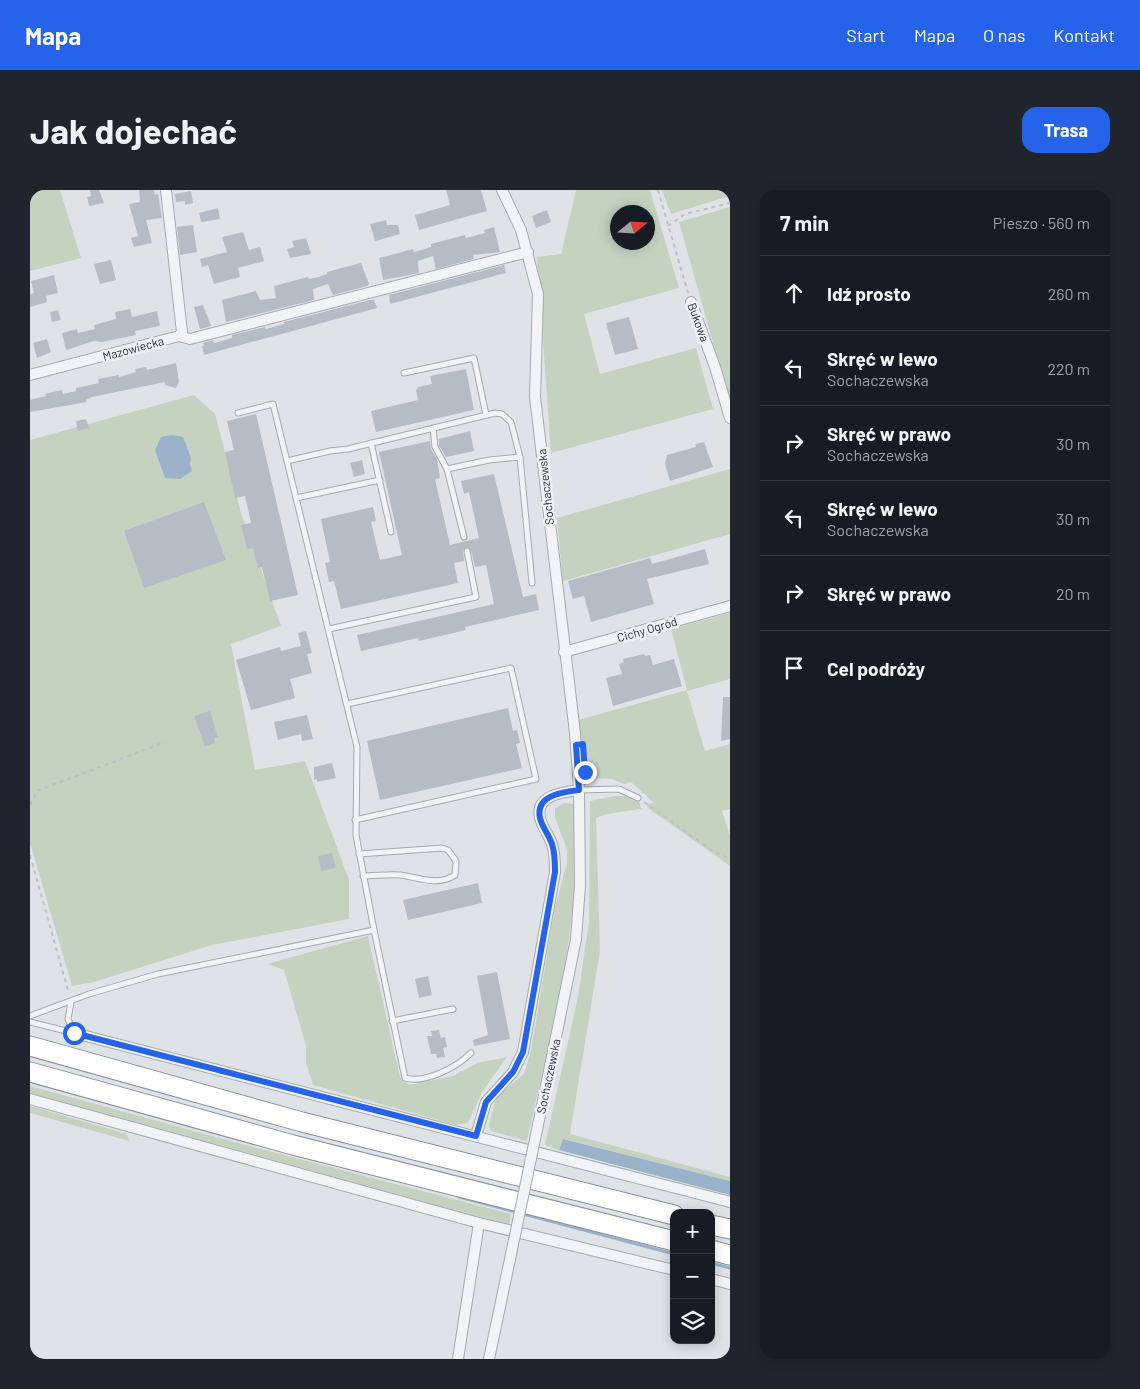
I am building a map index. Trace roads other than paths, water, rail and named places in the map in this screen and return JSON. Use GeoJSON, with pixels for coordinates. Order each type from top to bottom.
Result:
{"type":"FeatureCollection","features":[{"type":"Feature","properties":{"kind":"highway"},"geometry":{"type":"LineString","coordinates":[[30,1046],[302,1122],[670,1214]]}},
{"type":"Feature","properties":{"kind":"highway"},"geometry":{"type":"LineString","coordinates":[[30,1072],[294,1145],[670,1240]]}},
{"type":"Feature","properties":{"kind":"highway"},"geometry":{"type":"LineString","coordinates":[[715,1226],[730,1229]]}},
{"type":"Feature","properties":{"kind":"highway"},"geometry":{"type":"LineString","coordinates":[[715,1251],[730,1255]]}},
{"type":"Feature","properties":{"kind":"street","name":"Mazowiecka"},"geometry":{"type":"LineString","coordinates":[[30,375],[179,336],[182,332],[166,190]]}},
{"type":"Feature","properties":{"kind":"street","name":"Sochaczewska"},"geometry":{"type":"LineString","coordinates":[[489,1359],[576,939],[580,885],[579,790],[575,733],[535,397],[538,294],[521,230],[502,190]]}},
{"type":"Feature","properties":{"kind":"street"},"geometry":{"type":"LineString","coordinates":[[179,336],[190,339],[528,252]]}},
{"type":"Feature","properties":{"kind":"street","name":"Bukowa"},"geometry":{"type":"LineString","coordinates":[[691,302],[715,367],[730,418]]}},
{"type":"Feature","properties":{"kind":"street","name":"Cichy Ogród"},"geometry":{"type":"LineString","coordinates":[[564,652],[730,606]]}},
{"type":"Feature","properties":{"kind":"street"},"geometry":{"type":"LineString","coordinates":[[476,1136],[486,1102],[513,1072],[523,1052],[555,872],[552,845],[540,819],[540,811],[543,804],[551,796],[561,792],[579,790]]}},
{"type":"Feature","properties":{"kind":"street"},"geometry":{"type":"LineString","coordinates":[[74,1033],[730,1202]]}},
{"type":"Feature","properties":{"kind":"street"},"geometry":{"type":"LineString","coordinates":[[30,1099],[478,1223],[670,1269]]}},
{"type":"Feature","properties":{"kind":"street"},"geometry":{"type":"LineString","coordinates":[[458,1359],[478,1223]]}},
{"type":"Feature","properties":{"kind":"street"},"geometry":{"type":"LineString","coordinates":[[715,1280],[730,1284]]}},
{"type":"Feature","properties":{"kind":"lane"},"geometry":{"type":"LineString","coordinates":[[404,373],[474,358],[486,415]]}},
{"type":"Feature","properties":{"kind":"lane"},"geometry":{"type":"LineString","coordinates":[[238,413],[273,404],[329,629],[356,748],[355,820],[359,854],[405,1078],[413,1080],[426,1077],[460,1065],[471,1053]]}},
{"type":"Feature","properties":{"kind":"lane"},"geometry":{"type":"LineString","coordinates":[[287,461],[372,443],[486,415],[502,414],[511,422],[520,457],[532,583]]}},
{"type":"Feature","properties":{"kind":"lane"},"geometry":{"type":"LineString","coordinates":[[433,428],[435,447],[447,469],[464,537]]}},
{"type":"Feature","properties":{"kind":"lane"},"geometry":{"type":"LineString","coordinates":[[372,443],[390,532]]}},
{"type":"Feature","properties":{"kind":"lane"},"geometry":{"type":"LineString","coordinates":[[447,469],[489,460],[520,457]]}},
{"type":"Feature","properties":{"kind":"lane"},"geometry":{"type":"LineString","coordinates":[[296,498],[380,480]]}},
{"type":"Feature","properties":{"kind":"lane"},"geometry":{"type":"LineString","coordinates":[[329,629],[476,597],[467,551]]}},
{"type":"Feature","properties":{"kind":"lane"},"geometry":{"type":"LineString","coordinates":[[347,704],[511,668],[536,779],[355,820]]}},
{"type":"Feature","properties":{"kind":"lane"},"geometry":{"type":"LineString","coordinates":[[579,790],[619,789],[638,798]]}},
{"type":"Feature","properties":{"kind":"lane"},"geometry":{"type":"LineString","coordinates":[[359,854],[442,848],[448,850],[456,861],[454,875],[444,880],[420,880],[400,875],[363,876]]}},
{"type":"Feature","properties":{"kind":"lane"},"geometry":{"type":"LineString","coordinates":[[30,1016],[89,994],[158,974],[374,930]]}},
{"type":"Feature","properties":{"kind":"lane"},"geometry":{"type":"LineString","coordinates":[[71,1002],[68,1019],[74,1033]]}},
{"type":"Feature","properties":{"kind":"lane"},"geometry":{"type":"LineString","coordinates":[[392,1021],[453,1008]]}},
{"type":"Feature","properties":{"kind":"lane"},"geometry":{"type":"LineString","coordinates":[[30,1022],[74,1033]]}},
{"type":"Feature","properties":{"kind":"water"},"geometry":{"type":"Polygon","coordinates":[[[172,435],[183,437],[191,458],[192,471],[180,479],[165,478],[155,450],[161,437],[172,435]]]}},
{"type":"Feature","properties":{"kind":"water"},"geometry":{"type":"Polygon","coordinates":[[[563,1139],[730,1181],[730,1195],[559,1150],[563,1139]]]}},
{"type":"Feature","properties":{"kind":"waterway"},"geometry":{"type":"LineString","coordinates":[[459,1197],[670,1253]]}},
{"type":"Feature","properties":{"kind":"waterway"},"geometry":{"type":"LineString","coordinates":[[715,1264],[730,1268]]}}]}
